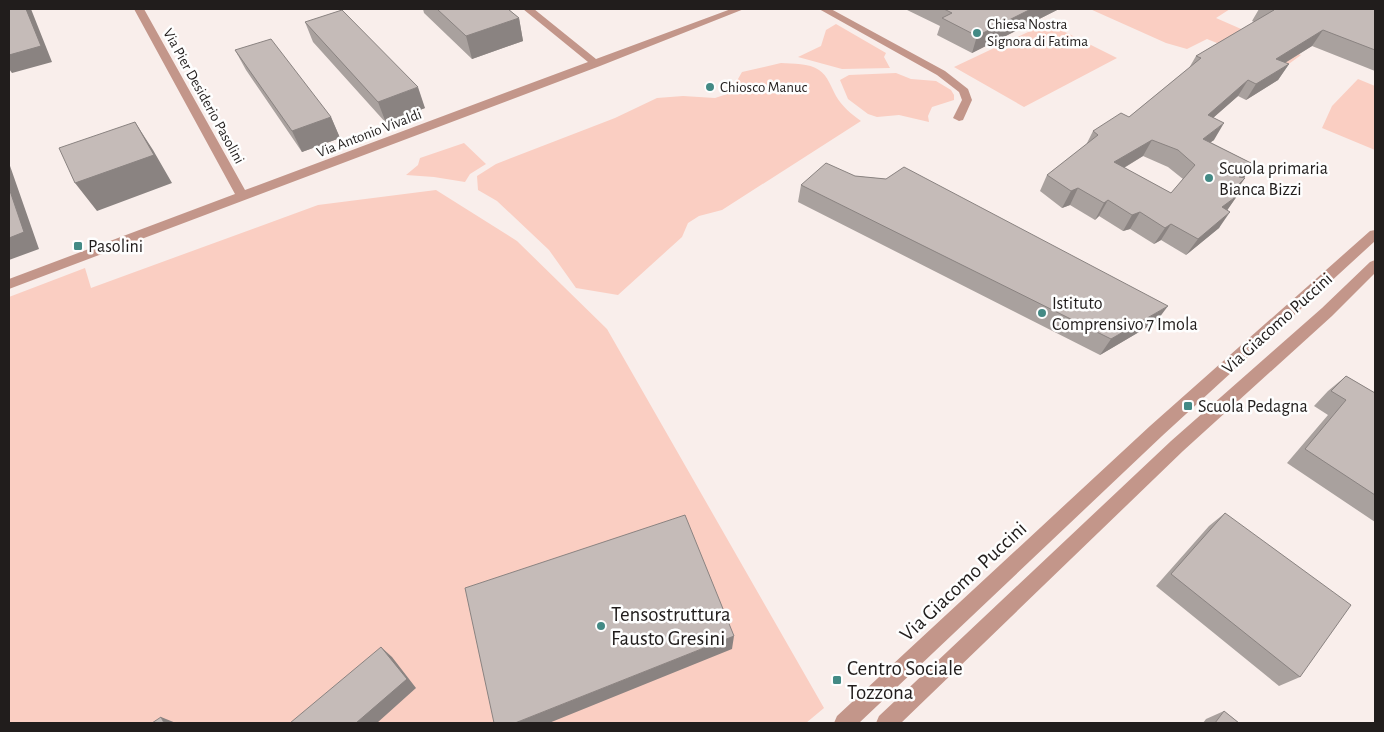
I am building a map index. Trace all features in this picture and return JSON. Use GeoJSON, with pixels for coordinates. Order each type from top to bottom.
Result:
{"type":"FeatureCollection","features":[{"type":"Feature","properties":{"kind":"street","name":"Via Pier Desiderio Pasolini"},"geometry":{"type":"LineString","coordinates":[[139,9],[243,197]]}},
{"type":"Feature","properties":{"kind":"street"},"geometry":{"type":"LineString","coordinates":[[528,9],[596,64]]}},
{"type":"Feature","properties":{"kind":"street","name":"Via Antonio Vivaldi"},"geometry":{"type":"LineString","coordinates":[[9,284],[739,9]]}},
{"type":"Feature","properties":{"kind":"street"},"geometry":{"type":"LineString","coordinates":[[824,9],[941,73],[964,91],[967,100],[959,118]]}},
{"type":"Feature","properties":{"kind":"street","name":"Via Giacomo Puccini"},"geometry":{"type":"LineString","coordinates":[[844,723],[1156,431],[1375,234]]}},
{"type":"Feature","properties":{"kind":"street","name":"Via Giacomo Puccini"},"geometry":{"type":"LineString","coordinates":[[886,723],[1177,446],[1327,312],[1375,265]]}},
{"type":"Feature","properties":{"kind":"street"},"geometry":{"type":"LineString","coordinates":[[1156,431],[1177,446]]}},
{"type":"Feature","properties":{"kind":"street"},"geometry":{"type":"LineString","coordinates":[[1113,471],[1134,487]]}},
{"type":"Feature","properties":{"kind":"shaded area"},"geometry":{"type":"Polygon","coordinates":[[[1090,9],[1230,9],[1216,18],[1301,55],[1282,69],[1207,39],[1187,49],[1166,43],[1090,9]]]}},
{"type":"Feature","properties":{"kind":"shaded area"},"geometry":{"type":"Polygon","coordinates":[[[1047,23],[1117,58],[1024,107],[954,67],[1047,23]]]}},
{"type":"Feature","properties":{"kind":"shaded area"},"geometry":{"type":"Polygon","coordinates":[[[836,24],[886,53],[884,57],[890,68],[842,69],[798,57],[821,46],[826,30],[836,24]]]}},
{"type":"Feature","properties":{"kind":"shaded area"},"geometry":{"type":"Polygon","coordinates":[[[781,63],[806,65],[822,72],[841,103],[861,121],[722,210],[699,216],[688,223],[682,237],[618,295],[576,288],[549,250],[497,201],[478,190],[477,176],[496,164],[615,118],[657,98],[683,96],[715,98],[730,93],[742,72],[781,63]]]}},
{"type":"Feature","properties":{"kind":"shaded area"},"geometry":{"type":"Polygon","coordinates":[[[896,73],[911,79],[936,81],[951,90],[954,100],[932,107],[928,116],[929,122],[899,115],[877,117],[868,114],[848,99],[840,80],[849,75],[896,73]]]}},
{"type":"Feature","properties":{"kind":"shaded area"},"geometry":{"type":"Polygon","coordinates":[[[1358,79],[1375,86],[1375,150],[1322,128],[1332,106],[1358,79]]]}},
{"type":"Feature","properties":{"kind":"shaded area"},"geometry":{"type":"Polygon","coordinates":[[[464,143],[486,164],[470,174],[465,182],[406,175],[418,165],[420,158],[464,143]]]}},
{"type":"Feature","properties":{"kind":"shaded area"},"geometry":{"type":"Polygon","coordinates":[[[436,190],[517,241],[607,329],[824,708],[806,723],[9,723],[9,297],[85,268],[91,288],[318,205],[436,190]]]}},
{"type":"Feature","properties":{"kind":"building"},"geometry":{"type":"Polygon","coordinates":[[[9,9],[26,9],[41,46],[9,55],[9,9]]]}},
{"type":"Feature","properties":{"kind":"building"},"geometry":{"type":"Polygon","coordinates":[[[437,9],[508,9],[519,18],[466,36],[437,9]]]}},
{"type":"Feature","properties":{"kind":"building"},"geometry":{"type":"Polygon","coordinates":[[[944,9],[1031,9],[977,36],[942,18],[952,13],[944,9]]]}},
{"type":"Feature","properties":{"kind":"building"},"geometry":{"type":"Polygon","coordinates":[[[1270,9],[1375,9],[1375,50],[1323,30],[1276,59],[1289,64],[1256,84],[1248,80],[1208,115],[1224,123],[1203,139],[1253,164],[1239,177],[1245,178],[1231,192],[1237,196],[1222,207],[1230,212],[1198,239],[1171,224],[1165,228],[1140,212],[1132,215],[1108,200],[1104,203],[1078,188],[1071,191],[1047,175],[1098,135],[1093,131],[1121,113],[1129,117],[1201,58],[1196,56],[1274,10],[1270,9]],[[1152,140],[1114,162],[1171,193],[1195,165],[1178,150],[1152,140]]]}},
{"type":"Feature","properties":{"kind":"building"},"geometry":{"type":"Polygon","coordinates":[[[342,10],[418,87],[378,102],[305,22],[342,10]]]}},
{"type":"Feature","properties":{"kind":"building"},"geometry":{"type":"Polygon","coordinates":[[[271,39],[331,117],[292,131],[235,50],[271,39]]]}},
{"type":"Feature","properties":{"kind":"building"},"geometry":{"type":"Polygon","coordinates":[[[135,122],[154,155],[75,183],[59,148],[135,122]]]}},
{"type":"Feature","properties":{"kind":"building"},"geometry":{"type":"Polygon","coordinates":[[[826,163],[855,176],[886,179],[904,167],[1168,306],[1111,339],[801,185],[826,163]]]}},
{"type":"Feature","properties":{"kind":"building"},"geometry":{"type":"Polygon","coordinates":[[[9,188],[24,232],[9,238],[9,188]]]}},
{"type":"Feature","properties":{"kind":"building"},"geometry":{"type":"Polygon","coordinates":[[[1346,376],[1375,393],[1375,495],[1305,449],[1346,400],[1331,391],[1346,376]]]}},
{"type":"Feature","properties":{"kind":"building"},"geometry":{"type":"Polygon","coordinates":[[[1225,513],[1351,605],[1300,677],[1171,574],[1225,513]]]}},
{"type":"Feature","properties":{"kind":"building","name":"Tensostruttura Fausto Gresini"},"geometry":{"type":"Polygon","coordinates":[[[685,515],[734,636],[515,723],[494,723],[465,588],[685,515]]]}},
{"type":"Feature","properties":{"kind":"building"},"geometry":{"type":"Polygon","coordinates":[[[381,647],[407,679],[356,723],[290,723],[381,647]]]}},
{"type":"Feature","properties":{"kind":"building"},"geometry":{"type":"Polygon","coordinates":[[[1224,711],[1239,723],[1215,723],[1224,711]]]}},
{"type":"Feature","properties":{"kind":"building"},"geometry":{"type":"Polygon","coordinates":[[[161,717],[164,723],[152,723],[161,717]]]}},
{"type":"Feature","properties":{"kind":"place","name":"Chiesa Nostra Signora di Fatima"},"geometry":{"type":"Point","coordinates":[977,33]}},
{"type":"Feature","properties":{"kind":"place","name":"Chiosco Manuc"},"geometry":{"type":"Point","coordinates":[710,87]}},
{"type":"Feature","properties":{"kind":"place","name":"Scuola primaria Bianca Bizzi"},"geometry":{"type":"Point","coordinates":[1209,178]}},
{"type":"Feature","properties":{"kind":"place","name":"Pasolini"},"geometry":{"type":"Point","coordinates":[78,246]}},
{"type":"Feature","properties":{"kind":"place","name":"Istituto Comprensivo 7 Imola"},"geometry":{"type":"Point","coordinates":[1042,313]}},
{"type":"Feature","properties":{"kind":"place","name":"Scuola Pedagna"},"geometry":{"type":"Point","coordinates":[1188,406]}},
{"type":"Feature","properties":{"kind":"place","name":"Tensostruttura Fausto Gresini"},"geometry":{"type":"Point","coordinates":[601,626]}},
{"type":"Feature","properties":{"kind":"place","name":"Centro Sociale Tozzona"},"geometry":{"type":"Point","coordinates":[837,680]}}]}
